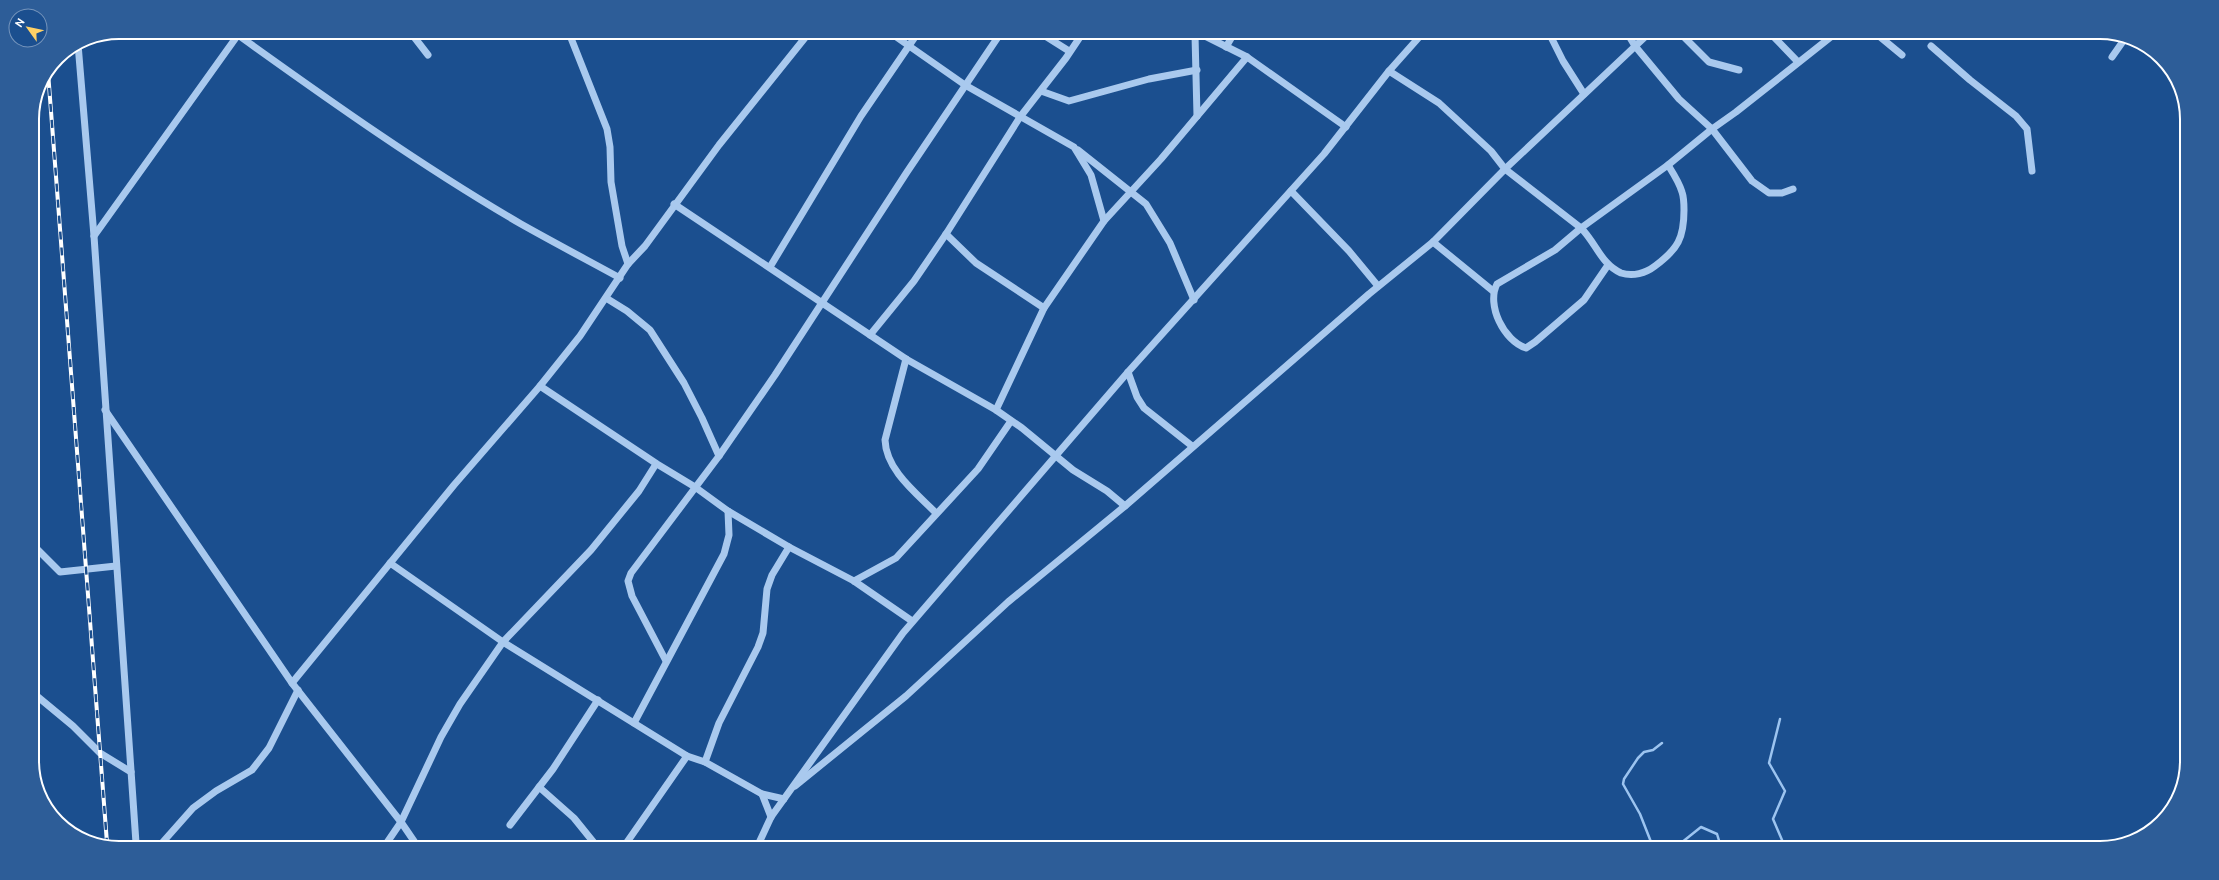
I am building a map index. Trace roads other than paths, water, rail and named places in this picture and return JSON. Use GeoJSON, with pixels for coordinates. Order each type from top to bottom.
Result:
{"type":"FeatureCollection","features":[{"type":"Feature","properties":{"kind":"street"},"geometry":{"type":"LineString","coordinates":[[94,236],[235,39]]}},
{"type":"Feature","properties":{"kind":"street"},"geometry":{"type":"LineString","coordinates":[[246,39],[299,79],[446,178],[521,224],[620,278]]}},
{"type":"Feature","properties":{"kind":"street"},"geometry":{"type":"LineString","coordinates":[[416,39],[428,55]]}},
{"type":"Feature","properties":{"kind":"street"},"geometry":{"type":"LineString","coordinates":[[571,39],[607,129],[610,147],[611,182],[622,246],[628,264]]}},
{"type":"Feature","properties":{"kind":"street"},"geometry":{"type":"LineString","coordinates":[[292,683],[454,485],[540,386],[580,336],[628,264],[645,246],[674,204],[804,39]]}},
{"type":"Feature","properties":{"kind":"street"},"geometry":{"type":"LineString","coordinates":[[899,39],[965,85],[1074,147],[1131,190],[1146,204],[1170,243],[1194,300]]}},
{"type":"Feature","properties":{"kind":"street"},"geometry":{"type":"LineString","coordinates":[[770,267],[861,116],[914,39]]}},
{"type":"Feature","properties":{"kind":"street"},"geometry":{"type":"LineString","coordinates":[[666,661],[632,596],[628,581],[641,558],[718,456],[779,370],[997,39]]}},
{"type":"Feature","properties":{"kind":"street"},"geometry":{"type":"LineString","coordinates":[[1050,39],[1069,51]]}},
{"type":"Feature","properties":{"kind":"street"},"geometry":{"type":"LineString","coordinates":[[870,335],[899,301],[946,234],[1020,117],[1041,91],[1078,39]]}},
{"type":"Feature","properties":{"kind":"street"},"geometry":{"type":"LineString","coordinates":[[1195,39],[1197,116]]}},
{"type":"Feature","properties":{"kind":"street"},"geometry":{"type":"LineString","coordinates":[[1212,39],[1247,57],[1346,127]]}},
{"type":"Feature","properties":{"kind":"street"},"geometry":{"type":"LineString","coordinates":[[1226,47],[1231,39]]}},
{"type":"Feature","properties":{"kind":"street"},"geometry":{"type":"LineString","coordinates":[[760,841],[772,817],[784,799],[795,786],[912,622],[1054,456],[1291,191],[1346,127],[1389,71],[1418,39]]}},
{"type":"Feature","properties":{"kind":"street"},"geometry":{"type":"LineString","coordinates":[[1552,39],[1563,61],[1584,94]]}},
{"type":"Feature","properties":{"kind":"street"},"geometry":{"type":"LineString","coordinates":[[1630,39],[1634,46],[1679,99],[1712,129],[1752,181],[1769,193],[1782,193],[1793,190]]}},
{"type":"Feature","properties":{"kind":"street"},"geometry":{"type":"LineString","coordinates":[[795,786],[906,696],[1008,602],[1125,506],[1192,446],[1378,286],[1433,242],[1505,169],[1642,39]]}},
{"type":"Feature","properties":{"kind":"street"},"geometry":{"type":"LineString","coordinates":[[1686,39],[1709,62],[1738,70]]}},
{"type":"Feature","properties":{"kind":"street"},"geometry":{"type":"LineString","coordinates":[[1776,39],[1798,62]]}},
{"type":"Feature","properties":{"kind":"street"},"geometry":{"type":"LineString","coordinates":[[1608,265],[1584,300],[1526,348],[1516,343],[1508,335],[1498,318],[1493,299],[1493,291],[1502,279],[1519,272],[1555,250],[1581,228],[1668,165],[1828,39]]}},
{"type":"Feature","properties":{"kind":"street"},"geometry":{"type":"LineString","coordinates":[[1883,39],[1902,55]]}},
{"type":"Feature","properties":{"kind":"street"},"geometry":{"type":"LineString","coordinates":[[2112,57],[2122,42]]}},
{"type":"Feature","properties":{"kind":"street"},"geometry":{"type":"LineString","coordinates":[[1932,46],[1970,80],[2016,116],[2027,130],[2032,171]]}},
{"type":"Feature","properties":{"kind":"street"},"geometry":{"type":"LineString","coordinates":[[79,50],[94,236],[136,841]]}},
{"type":"Feature","properties":{"kind":"street"},"geometry":{"type":"LineString","coordinates":[[996,410],[1044,308],[1104,221],[1161,159],[1247,57]]}},
{"type":"Feature","properties":{"kind":"street"},"geometry":{"type":"LineString","coordinates":[[1041,91],[1069,101],[1150,79],[1197,70]]}},
{"type":"Feature","properties":{"kind":"street"},"geometry":{"type":"LineString","coordinates":[[1389,71],[1439,103],[1491,151],[1505,169],[1581,228],[1589,236],[1608,265],[1629,275],[1648,271],[1673,252],[1680,242],[1684,223],[1684,198],[1679,184],[1668,165]]}},
{"type":"Feature","properties":{"kind":"street"},"geometry":{"type":"LineString","coordinates":[[1074,147],[1091,175],[1104,221]]}},
{"type":"Feature","properties":{"kind":"street"},"geometry":{"type":"LineString","coordinates":[[1291,191],[1349,251],[1378,286]]}},
{"type":"Feature","properties":{"kind":"street"},"geometry":{"type":"LineString","coordinates":[[674,204],[906,359],[996,410],[1022,428],[1054,456],[1107,491],[1125,506]]}},
{"type":"Feature","properties":{"kind":"street"},"geometry":{"type":"LineString","coordinates":[[946,234],[976,263],[1044,308]]}},
{"type":"Feature","properties":{"kind":"street"},"geometry":{"type":"LineString","coordinates":[[1433,242],[1493,291]]}},
{"type":"Feature","properties":{"kind":"street"},"geometry":{"type":"LineString","coordinates":[[606,298],[627,311],[650,330],[684,383],[702,418],[718,456]]}},
{"type":"Feature","properties":{"kind":"street"},"geometry":{"type":"LineString","coordinates":[[906,359],[885,440],[885,452],[891,464],[916,494],[936,513]]}},
{"type":"Feature","properties":{"kind":"street"},"geometry":{"type":"LineString","coordinates":[[1128,372],[1139,403],[1192,446]]}},
{"type":"Feature","properties":{"kind":"street"},"geometry":{"type":"LineString","coordinates":[[540,386],[656,464],[695,487],[728,510],[789,547],[854,581],[912,622]]}},
{"type":"Feature","properties":{"kind":"street"},"geometry":{"type":"LineString","coordinates":[[105,410],[292,683],[401,822],[414,841]]}},
{"type":"Feature","properties":{"kind":"street"},"geometry":{"type":"LineString","coordinates":[[854,581],[896,558],[978,469],[1011,421]]}},
{"type":"Feature","properties":{"kind":"street"},"geometry":{"type":"LineString","coordinates":[[388,841],[401,822],[441,737],[460,704],[503,642],[590,550],[639,491],[656,464]]}},
{"type":"Feature","properties":{"kind":"street"},"geometry":{"type":"LineString","coordinates":[[634,723],[724,554],[729,535],[728,510]]}},
{"type":"Feature","properties":{"kind":"street"},"geometry":{"type":"LineString","coordinates":[[705,762],[719,723],[758,647],[763,633],[767,589],[772,575],[789,547]]}},
{"type":"Feature","properties":{"kind":"street"},"geometry":{"type":"LineString","coordinates":[[39,551],[60,572],[116,566]]}},
{"type":"Feature","properties":{"kind":"street"},"geometry":{"type":"LineString","coordinates":[[390,563],[503,642],[687,756],[705,762],[762,794],[784,799]]}},
{"type":"Feature","properties":{"kind":"street"},"geometry":{"type":"LineString","coordinates":[[165,841],[193,808],[216,791],[252,770],[269,748],[298,690]]}},
{"type":"Feature","properties":{"kind":"street"},"geometry":{"type":"LineString","coordinates":[[39,698],[73,726],[100,753],[131,772]]}},
{"type":"Feature","properties":{"kind":"street"},"geometry":{"type":"LineString","coordinates":[[510,825],[539,787],[598,700]]}},
{"type":"Feature","properties":{"kind":"street"},"geometry":{"type":"LineString","coordinates":[[627,841],[687,756]]}},
{"type":"Feature","properties":{"kind":"street"},"geometry":{"type":"LineString","coordinates":[[539,787],[574,818],[593,841]]}},
{"type":"Feature","properties":{"kind":"street"},"geometry":{"type":"LineString","coordinates":[[762,794],[772,817]]}},
{"type":"Feature","properties":{"kind":"waterway"},"geometry":{"type":"LineString","coordinates":[[1780,719],[1769,763],[1785,791],[1773,819],[1782,841]]}},
{"type":"Feature","properties":{"kind":"waterway"},"geometry":{"type":"LineString","coordinates":[[1651,841],[1640,814],[1623,784],[1624,779],[1638,758],[1644,752],[1653,750],[1662,743]]}},
{"type":"Feature","properties":{"kind":"waterway"},"geometry":{"type":"LineString","coordinates":[[1684,841],[1701,827],[1717,834],[1719,841]]}},
{"type":"Feature","properties":{"kind":"railway"},"geometry":{"type":"LineString","coordinates":[[49,81],[107,840]]}}]}
